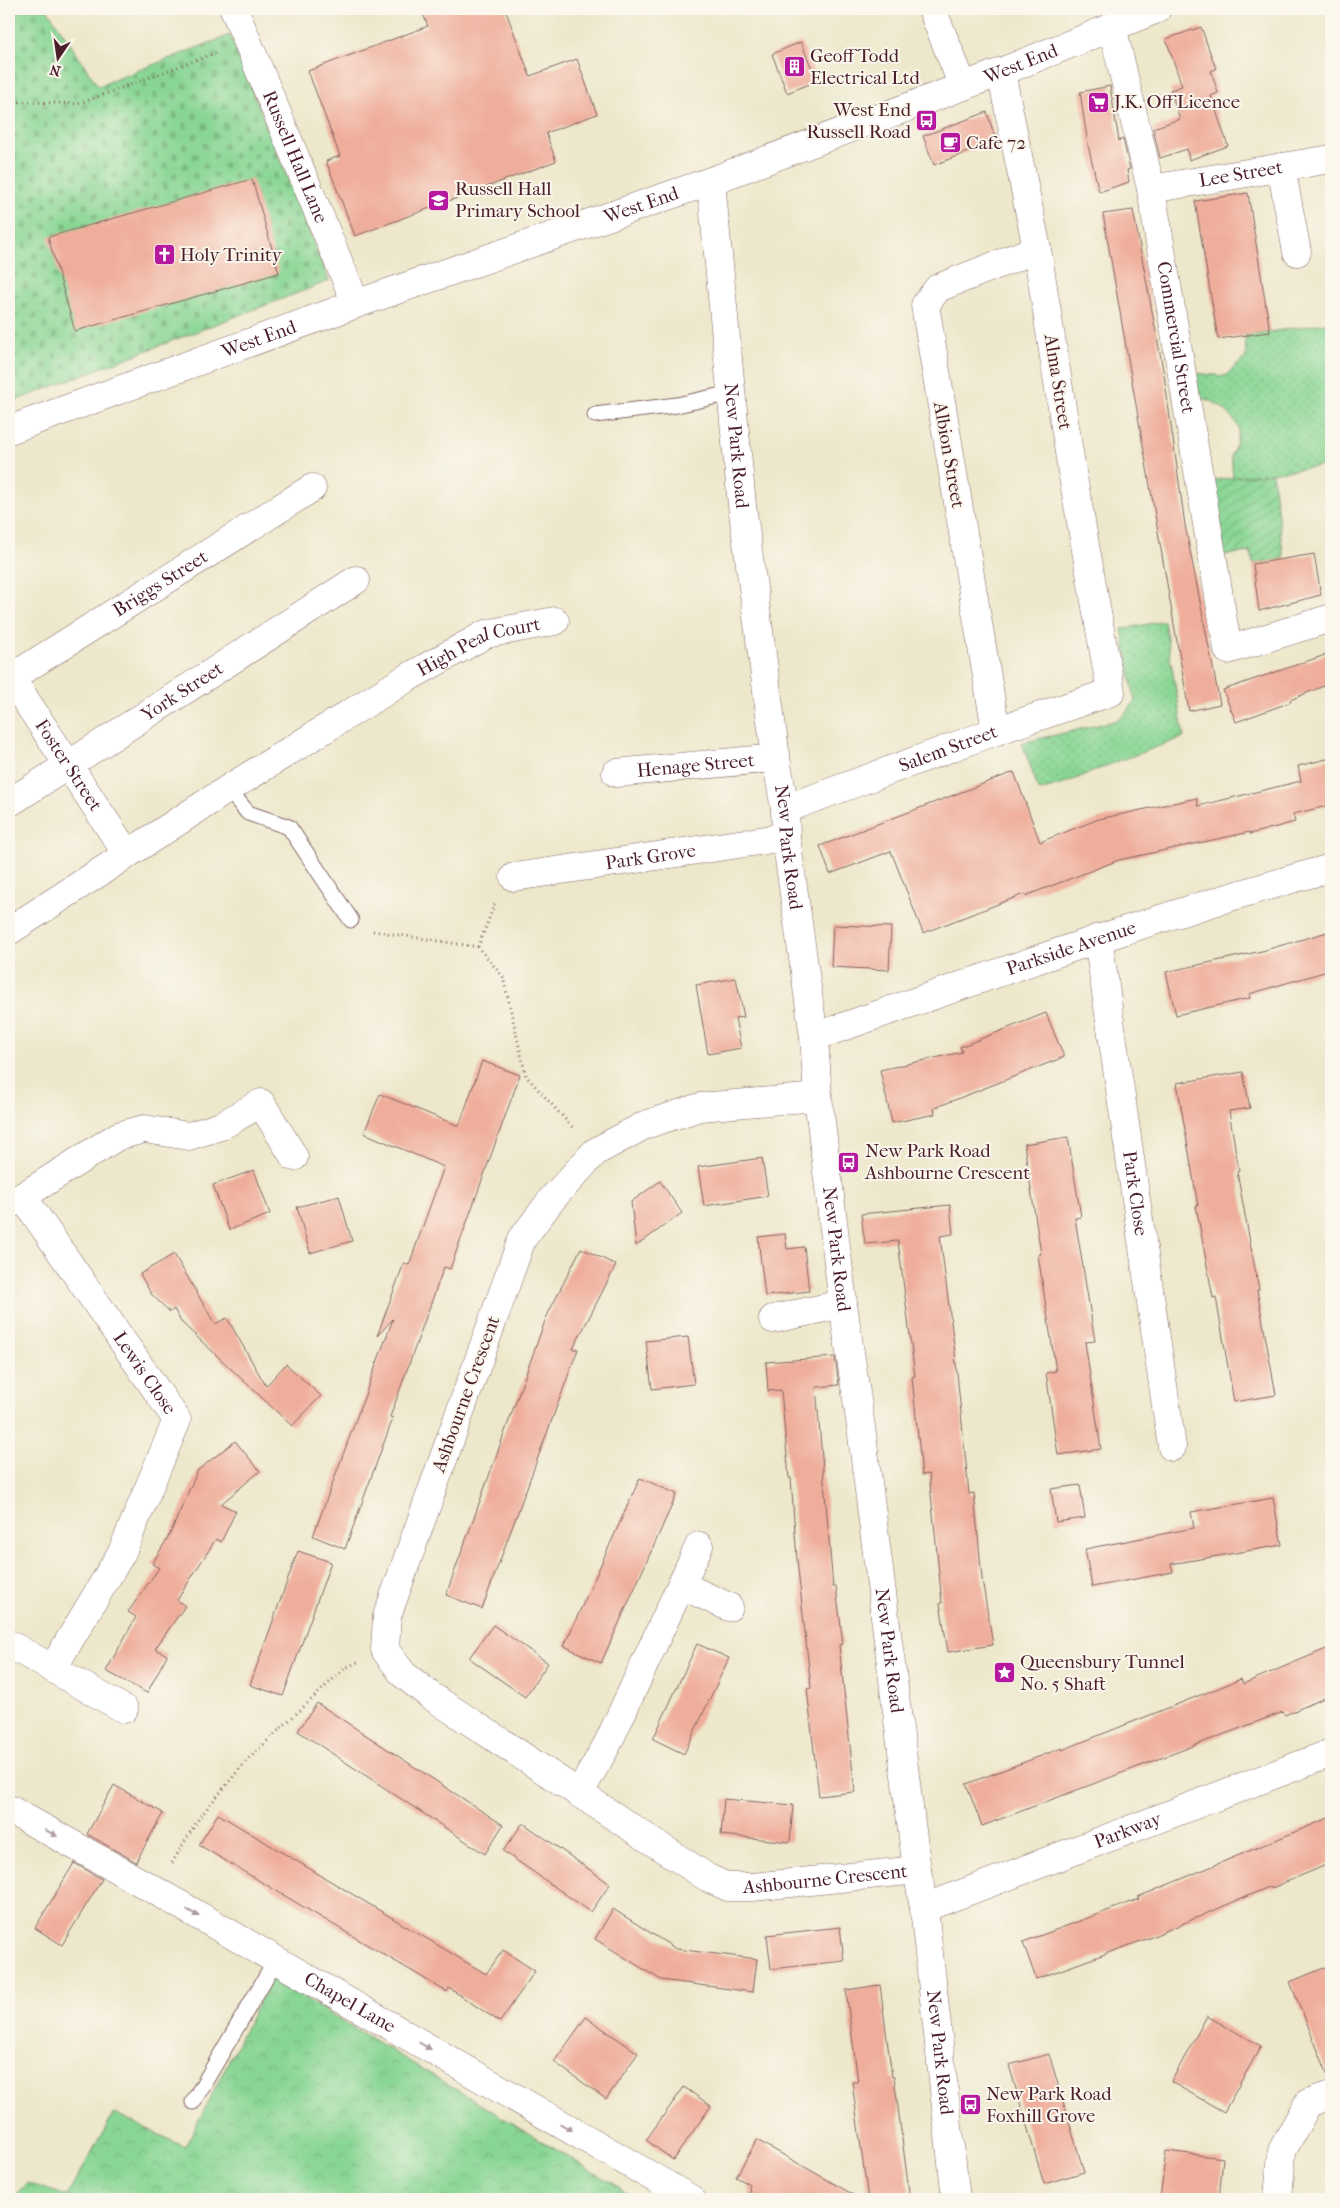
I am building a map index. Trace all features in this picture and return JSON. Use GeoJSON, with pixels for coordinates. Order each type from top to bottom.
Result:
{"type":"FeatureCollection","features":[{"type":"Feature","properties":{"kind":"street","name":"Russell Hall Lane"},"geometry":{"type":"LineString","coordinates":[[234,9],[249,40],[356,304]]}},
{"type":"Feature","properties":{"kind":"street"},"geometry":{"type":"LineString","coordinates":[[932,9],[963,86]]}},
{"type":"Feature","properties":{"kind":"street","name":"West End"},"geometry":{"type":"LineString","coordinates":[[9,430],[356,304],[711,181],[1001,72],[1158,9]]}},
{"type":"Feature","properties":{"kind":"street","name":"Commercial Street"},"geometry":{"type":"LineString","coordinates":[[1112,26],[1151,190],[1228,650],[1331,618]]}},
{"type":"Feature","properties":{"kind":"street","name":"Alma Street"},"geometry":{"type":"LineString","coordinates":[[1001,72],[1037,249],[1072,471],[1112,692]]}},
{"type":"Feature","properties":{"kind":"street","name":"Lee Street"},"geometry":{"type":"LineString","coordinates":[[1151,190],[1331,159]]}},
{"type":"Feature","properties":{"kind":"street"},"geometry":{"type":"LineString","coordinates":[[1281,167],[1297,252]]}},
{"type":"Feature","properties":{"kind":"street","name":"New Park Road"},"geometry":{"type":"LineString","coordinates":[[711,181],[742,505],[776,758],[785,809],[786,837],[814,1037],[818,1097],[843,1304],[861,1427],[917,1870],[924,1908],[956,2199]]}},
{"type":"Feature","properties":{"kind":"street","name":"Albion Street"},"geometry":{"type":"LineString","coordinates":[[996,731],[924,305],[938,288],[1037,249]]}},
{"type":"Feature","properties":{"kind":"street","name":"Briggs Street"},"geometry":{"type":"LineString","coordinates":[[9,677],[312,488]]}},
{"type":"Feature","properties":{"kind":"street","name":"York Street"},"geometry":{"type":"LineString","coordinates":[[9,803],[356,580]]}},
{"type":"Feature","properties":{"kind":"street","name":"High Peal Court"},"geometry":{"type":"LineString","coordinates":[[9,931],[228,789],[407,678],[486,634],[555,621]]}},
{"type":"Feature","properties":{"kind":"street","name":"Foster Street"},"geometry":{"type":"LineString","coordinates":[[9,677],[127,854]]}},
{"type":"Feature","properties":{"kind":"street","name":"Salem Street"},"geometry":{"type":"LineString","coordinates":[[785,809],[996,731],[1112,692]]}},
{"type":"Feature","properties":{"kind":"street","name":"Henage Street"},"geometry":{"type":"LineString","coordinates":[[616,773],[776,758]]}},
{"type":"Feature","properties":{"kind":"street","name":"Park Grove"},"geometry":{"type":"LineString","coordinates":[[514,878],[786,837]]}},
{"type":"Feature","properties":{"kind":"street","name":"Parkside Avenue"},"geometry":{"type":"LineString","coordinates":[[814,1037],[1098,938],[1250,890],[1331,868]]}},
{"type":"Feature","properties":{"kind":"street","name":"Park Close"},"geometry":{"type":"LineString","coordinates":[[1098,938],[1172,1447]]}},
{"type":"Feature","properties":{"kind":"street","name":"Ashbourne Crescent"},"geometry":{"type":"LineString","coordinates":[[818,1097],[700,1108],[645,1126],[595,1152],[552,1199],[522,1239],[387,1616],[386,1650],[403,1674],[430,1696],[708,1878],[728,1887],[917,1870]]}},
{"type":"Feature","properties":{"kind":"street"},"geometry":{"type":"LineString","coordinates":[[16,1201],[118,1136],[144,1129],[188,1136],[221,1126],[261,1103],[294,1157]]}},
{"type":"Feature","properties":{"kind":"street","name":"Lewis Close"},"geometry":{"type":"LineString","coordinates":[[16,1201],[177,1420],[122,1552],[53,1668]]}},
{"type":"Feature","properties":{"kind":"street"},"geometry":{"type":"LineString","coordinates":[[774,1319],[843,1304]]}},
{"type":"Feature","properties":{"kind":"street"},"geometry":{"type":"LineString","coordinates":[[579,1794],[607,1745],[699,1546]]}},
{"type":"Feature","properties":{"kind":"street"},"geometry":{"type":"LineString","coordinates":[[682,1585],[729,1608]]}},
{"type":"Feature","properties":{"kind":"street"},"geometry":{"type":"LineString","coordinates":[[9,1644],[124,1709]]}},
{"type":"Feature","properties":{"kind":"street","name":"Parkway"},"geometry":{"type":"LineString","coordinates":[[924,1908],[1331,1753]]}},
{"type":"Feature","properties":{"kind":"street","name":"Chapel Lane"},"geometry":{"type":"LineString","coordinates":[[9,1809],[156,1891],[690,2199]]}},
{"type":"Feature","properties":{"kind":"street"},"geometry":{"type":"LineString","coordinates":[[1278,2199],[1282,2151],[1308,2103],[1331,2095]]}},
{"type":"Feature","properties":{"kind":"lane"},"geometry":{"type":"LineString","coordinates":[[595,415],[678,404],[731,393]]}},
{"type":"Feature","properties":{"kind":"lane"},"geometry":{"type":"LineString","coordinates":[[228,789],[248,813],[289,827],[351,920]]}},
{"type":"Feature","properties":{"kind":"lane"},"geometry":{"type":"LineString","coordinates":[[193,2102],[276,1960]]}},
{"type":"Feature","properties":{"kind":"path"},"geometry":{"type":"LineString","coordinates":[[9,101],[78,104],[249,40]]}},
{"type":"Feature","properties":{"kind":"path"},"geometry":{"type":"LineString","coordinates":[[478,947],[507,876],[514,878]]}},
{"type":"Feature","properties":{"kind":"path"},"geometry":{"type":"LineString","coordinates":[[351,920],[363,930],[478,947],[502,977],[526,1076],[595,1152]]}},
{"type":"Feature","properties":{"kind":"path"},"geometry":{"type":"LineString","coordinates":[[156,1891],[199,1818],[247,1760],[345,1668],[386,1650]]}},
{"type":"Feature","properties":{"kind":"green space"},"geometry":{"type":"Polygon","coordinates":[[[9,9],[47,9],[98,86],[230,35],[329,281],[9,403],[9,9]]]}},
{"type":"Feature","properties":{"kind":"green space"},"geometry":{"type":"Polygon","coordinates":[[[1331,322],[1331,469],[1330,465],[1233,478],[1231,454],[1236,444],[1239,428],[1223,408],[1213,402],[1200,398],[1192,373],[1225,376],[1246,357],[1245,336],[1331,322]]]}},
{"type":"Feature","properties":{"kind":"green space"},"geometry":{"type":"Polygon","coordinates":[[[1272,473],[1284,559],[1253,564],[1251,552],[1223,555],[1213,480],[1272,473]]]}},
{"type":"Feature","properties":{"kind":"green space"},"geometry":{"type":"Polygon","coordinates":[[[1164,621],[1184,737],[1061,785],[1039,791],[1022,743],[1114,721],[1122,717],[1135,702],[1122,629],[1164,621]]]}},
{"type":"Feature","properties":{"kind":"green space"},"geometry":{"type":"Polygon","coordinates":[[[271,1978],[638,2199],[12,2199],[28,2183],[67,2196],[114,2113],[185,2147],[271,1978]]]}},
{"type":"Feature","properties":{"kind":"building"},"geometry":{"type":"Polygon","coordinates":[[[421,9],[505,9],[530,76],[577,59],[597,114],[546,133],[556,161],[355,236],[326,161],[340,156],[308,71],[428,26],[421,9]]]}},
{"type":"Feature","properties":{"kind":"building"},"geometry":{"type":"Polygon","coordinates":[[[1201,27],[1216,69],[1211,71],[1218,93],[1211,96],[1228,146],[1189,160],[1187,149],[1160,158],[1153,128],[1180,119],[1170,90],[1182,86],[1166,39],[1201,27]]]}},
{"type":"Feature","properties":{"kind":"building","name":"Geoff Todd Electrical Ltd"},"geometry":{"type":"Polygon","coordinates":[[[801,42],[817,81],[787,93],[772,54],[801,42]]]}},
{"type":"Feature","properties":{"kind":"building"},"geometry":{"type":"Polygon","coordinates":[[[1110,86],[1119,141],[1123,139],[1130,169],[1127,170],[1129,182],[1099,192],[1088,145],[1080,92],[1110,86]]]}},
{"type":"Feature","properties":{"kind":"building","name":"Cafe 72"},"geometry":{"type":"Polygon","coordinates":[[[987,112],[996,141],[934,165],[923,136],[987,112]]]}},
{"type":"Feature","properties":{"kind":"building","name":"Holy Trinity"},"geometry":{"type":"Polygon","coordinates":[[[252,179],[279,273],[75,331],[48,237],[252,179]]]}},
{"type":"Feature","properties":{"kind":"building"},"geometry":{"type":"Polygon","coordinates":[[[1248,193],[1270,332],[1218,339],[1195,201],[1248,193]]]}},
{"type":"Feature","properties":{"kind":"building"},"geometry":{"type":"Polygon","coordinates":[[[1133,210],[1164,375],[1185,525],[1220,704],[1189,711],[1103,214],[1133,210]]]}},
{"type":"Feature","properties":{"kind":"building"},"geometry":{"type":"Polygon","coordinates":[[[1314,554],[1321,595],[1259,611],[1253,564],[1314,554]]]}},
{"type":"Feature","properties":{"kind":"building"},"geometry":{"type":"Polygon","coordinates":[[[1331,653],[1331,683],[1290,700],[1291,702],[1236,722],[1223,690],[1331,653]]]}},
{"type":"Feature","properties":{"kind":"building"},"geometry":{"type":"Polygon","coordinates":[[[1331,758],[1331,805],[1293,814],[1295,822],[1250,834],[1250,832],[1119,860],[923,933],[891,851],[830,874],[820,846],[1014,772],[1040,842],[1099,819],[1197,798],[1198,806],[1301,781],[1298,766],[1331,758]]]}},
{"type":"Feature","properties":{"kind":"building"},"geometry":{"type":"Polygon","coordinates":[[[833,925],[891,927],[889,970],[831,967],[833,925]]]}},
{"type":"Feature","properties":{"kind":"building"},"geometry":{"type":"Polygon","coordinates":[[[1331,931],[1331,970],[1249,994],[1250,998],[1176,1015],[1166,972],[1262,951],[1331,931]]]}},
{"type":"Feature","properties":{"kind":"building"},"geometry":{"type":"Polygon","coordinates":[[[736,978],[744,1017],[735,1018],[741,1048],[708,1054],[696,985],[736,978]]]}},
{"type":"Feature","properties":{"kind":"building"},"geometry":{"type":"Polygon","coordinates":[[[1046,1013],[1064,1057],[934,1108],[935,1114],[892,1123],[880,1070],[962,1052],[960,1047],[1046,1013]]]}},
{"type":"Feature","properties":{"kind":"building"},"geometry":{"type":"Polygon","coordinates":[[[482,1061],[520,1075],[450,1269],[444,1267],[390,1417],[393,1418],[345,1549],[313,1536],[393,1319],[377,1336],[404,1263],[409,1265],[444,1167],[364,1133],[380,1094],[459,1126],[482,1061]]]}},
{"type":"Feature","properties":{"kind":"building"},"geometry":{"type":"Polygon","coordinates":[[[1243,1072],[1250,1108],[1229,1111],[1239,1171],[1237,1172],[1276,1395],[1234,1402],[1216,1297],[1213,1298],[1196,1206],[1198,1206],[1177,1083],[1243,1072]]]}},
{"type":"Feature","properties":{"kind":"building"},"geometry":{"type":"Polygon","coordinates":[[[1068,1137],[1081,1217],[1075,1218],[1095,1341],[1085,1342],[1101,1449],[1058,1455],[1046,1373],[1056,1371],[1038,1255],[1041,1254],[1024,1144],[1068,1137]]]}},
{"type":"Feature","properties":{"kind":"building"},"geometry":{"type":"Polygon","coordinates":[[[762,1158],[768,1196],[704,1206],[698,1167],[762,1158]]]}},
{"type":"Feature","properties":{"kind":"building"},"geometry":{"type":"Polygon","coordinates":[[[254,1170],[270,1214],[229,1230],[213,1185],[254,1170]]]}},
{"type":"Feature","properties":{"kind":"building"},"geometry":{"type":"Polygon","coordinates":[[[660,1181],[682,1213],[636,1246],[631,1202],[660,1181]]]}},
{"type":"Feature","properties":{"kind":"building"},"geometry":{"type":"Polygon","coordinates":[[[339,1196],[352,1241],[310,1253],[297,1207],[339,1196]]]}},
{"type":"Feature","properties":{"kind":"building"},"geometry":{"type":"Polygon","coordinates":[[[950,1205],[953,1234],[940,1236],[955,1353],[969,1494],[974,1493],[982,1579],[993,1645],[948,1652],[940,1603],[942,1603],[929,1474],[922,1475],[912,1377],[915,1376],[898,1241],[865,1244],[861,1214],[950,1205]]]}},
{"type":"Feature","properties":{"kind":"building"},"geometry":{"type":"Polygon","coordinates":[[[785,1234],[787,1249],[804,1247],[809,1291],[765,1296],[758,1237],[785,1234]]]}},
{"type":"Feature","properties":{"kind":"building"},"geometry":{"type":"Polygon","coordinates":[[[581,1248],[616,1265],[573,1349],[578,1349],[482,1609],[446,1595],[546,1318],[581,1248]]]}},
{"type":"Feature","properties":{"kind":"building"},"geometry":{"type":"Polygon","coordinates":[[[174,1254],[215,1324],[227,1318],[266,1386],[286,1364],[321,1396],[292,1426],[181,1322],[174,1309],[170,1312],[151,1294],[140,1274],[174,1254]]]}},
{"type":"Feature","properties":{"kind":"building"},"geometry":{"type":"Polygon","coordinates":[[[688,1337],[694,1384],[652,1389],[646,1341],[688,1337]]]}},
{"type":"Feature","properties":{"kind":"building"},"geometry":{"type":"Polygon","coordinates":[[[835,1357],[839,1385],[816,1387],[833,1587],[836,1587],[843,1644],[839,1645],[855,1792],[819,1796],[807,1689],[811,1688],[781,1390],[768,1391],[766,1362],[835,1357]]]}},
{"type":"Feature","properties":{"kind":"building"},"geometry":{"type":"Polygon","coordinates":[[[235,1441],[260,1471],[221,1504],[236,1511],[221,1542],[216,1539],[177,1600],[185,1606],[155,1649],[167,1655],[147,1693],[106,1671],[136,1617],[128,1612],[159,1568],[152,1564],[170,1534],[198,1470],[235,1441]]]}},
{"type":"Feature","properties":{"kind":"building"},"geometry":{"type":"Polygon","coordinates":[[[640,1478],[677,1494],[601,1663],[564,1646],[640,1478]]]}},
{"type":"Feature","properties":{"kind":"building"},"geometry":{"type":"Polygon","coordinates":[[[1080,1485],[1085,1518],[1056,1522],[1051,1489],[1080,1485]]]}},
{"type":"Feature","properties":{"kind":"building"},"geometry":{"type":"Polygon","coordinates":[[[1273,1498],[1282,1545],[1171,1564],[1173,1572],[1092,1587],[1085,1549],[1194,1528],[1191,1512],[1273,1498]]]}},
{"type":"Feature","properties":{"kind":"building"},"geometry":{"type":"Polygon","coordinates":[[[298,1551],[331,1562],[283,1696],[250,1685],[298,1551]]]}},
{"type":"Feature","properties":{"kind":"building"},"geometry":{"type":"Polygon","coordinates":[[[493,1625],[548,1663],[525,1697],[469,1658],[493,1625]]]}},
{"type":"Feature","properties":{"kind":"building"},"geometry":{"type":"Polygon","coordinates":[[[697,1644],[729,1658],[684,1754],[653,1739],[697,1644]]]}},
{"type":"Feature","properties":{"kind":"building"},"geometry":{"type":"Polygon","coordinates":[[[1331,1647],[1331,1695],[1285,1715],[1283,1712],[982,1826],[966,1784],[1062,1748],[1062,1750],[1241,1679],[1243,1684],[1331,1647]]]}},
{"type":"Feature","properties":{"kind":"building"},"geometry":{"type":"Polygon","coordinates":[[[317,1703],[503,1825],[485,1854],[298,1731],[317,1703]]]}},
{"type":"Feature","properties":{"kind":"building"},"geometry":{"type":"Polygon","coordinates":[[[114,1785],[163,1813],[136,1862],[87,1834],[114,1785]]]}},
{"type":"Feature","properties":{"kind":"building"},"geometry":{"type":"Polygon","coordinates":[[[724,1799],[793,1805],[790,1842],[721,1835],[724,1799]]]}},
{"type":"Feature","properties":{"kind":"building"},"geometry":{"type":"Polygon","coordinates":[[[218,1814],[486,1974],[503,1950],[535,1971],[500,2022],[449,1988],[447,1992],[199,1845],[218,1814]]]}},
{"type":"Feature","properties":{"kind":"building"},"geometry":{"type":"Polygon","coordinates":[[[1331,1817],[1331,1863],[1272,1888],[1271,1886],[1149,1938],[1036,1979],[1023,1942],[1139,1899],[1138,1897],[1331,1817]]]}},
{"type":"Feature","properties":{"kind":"building"},"geometry":{"type":"Polygon","coordinates":[[[523,1823],[610,1884],[591,1912],[503,1851],[523,1823]]]}},
{"type":"Feature","properties":{"kind":"building"},"geometry":{"type":"Polygon","coordinates":[[[74,1863],[102,1879],[62,1945],[35,1928],[74,1863]]]}},
{"type":"Feature","properties":{"kind":"building"},"geometry":{"type":"Polygon","coordinates":[[[613,1909],[676,1949],[757,1959],[753,1992],[661,1980],[595,1939],[613,1909]]]}},
{"type":"Feature","properties":{"kind":"building"},"geometry":{"type":"Polygon","coordinates":[[[840,1927],[844,1961],[771,1969],[767,1935],[840,1927]]]}},
{"type":"Feature","properties":{"kind":"building"},"geometry":{"type":"Polygon","coordinates":[[[1331,1965],[1331,2080],[1330,2080],[1290,1982],[1331,1965]]]}},
{"type":"Feature","properties":{"kind":"building"},"geometry":{"type":"Polygon","coordinates":[[[880,1985],[910,2199],[868,2199],[852,2082],[858,2082],[846,1990],[880,1985]]]}},
{"type":"Feature","properties":{"kind":"building"},"geometry":{"type":"Polygon","coordinates":[[[1207,2016],[1261,2046],[1224,2112],[1171,2082],[1207,2016]]]}},
{"type":"Feature","properties":{"kind":"building"},"geometry":{"type":"Polygon","coordinates":[[[586,2017],[638,2053],[606,2099],[554,2062],[586,2017]]]}},
{"type":"Feature","properties":{"kind":"building"},"geometry":{"type":"Polygon","coordinates":[[[1049,2054],[1084,2172],[1044,2184],[1009,2065],[1049,2054]]]}},
{"type":"Feature","properties":{"kind":"building"},"geometry":{"type":"Polygon","coordinates":[[[684,2087],[711,2106],[673,2160],[646,2140],[684,2087]]]}},
{"type":"Feature","properties":{"kind":"building"},"geometry":{"type":"Polygon","coordinates":[[[757,2140],[861,2199],[750,2199],[749,2184],[736,2177],[757,2140]]]}},
{"type":"Feature","properties":{"kind":"building"},"geometry":{"type":"Polygon","coordinates":[[[1166,2151],[1223,2158],[1219,2199],[1160,2199],[1166,2151]]]}},
{"type":"Feature","properties":{"kind":"place","name":"Geoff Todd Electrical Ltd"},"geometry":{"type":"Point","coordinates":[794,67]}},
{"type":"Feature","properties":{"kind":"place","name":"J.K. Off Licence"},"geometry":{"type":"Point","coordinates":[1098,102]}},
{"type":"Feature","properties":{"kind":"place","name":"West End Russell Road"},"geometry":{"type":"Point","coordinates":[927,121]}},
{"type":"Feature","properties":{"kind":"place","name":"Cafe 72"},"geometry":{"type":"Point","coordinates":[950,143]}},
{"type":"Feature","properties":{"kind":"place","name":"Russell Hall Primary School"},"geometry":{"type":"Point","coordinates":[439,200]}},
{"type":"Feature","properties":{"kind":"place","name":"Holy Trinity"},"geometry":{"type":"Point","coordinates":[164,255]}},
{"type":"Feature","properties":{"kind":"place","name":"New Park Road Ashbourne Crescent"},"geometry":{"type":"Point","coordinates":[849,1162]}},
{"type":"Feature","properties":{"kind":"place","name":"Queensbury Tunnel No. 5 Shaft"},"geometry":{"type":"Point","coordinates":[1004,1673]}},
{"type":"Feature","properties":{"kind":"place","name":"New Park Road Foxhill Grove"},"geometry":{"type":"Point","coordinates":[970,2105]}}]}
